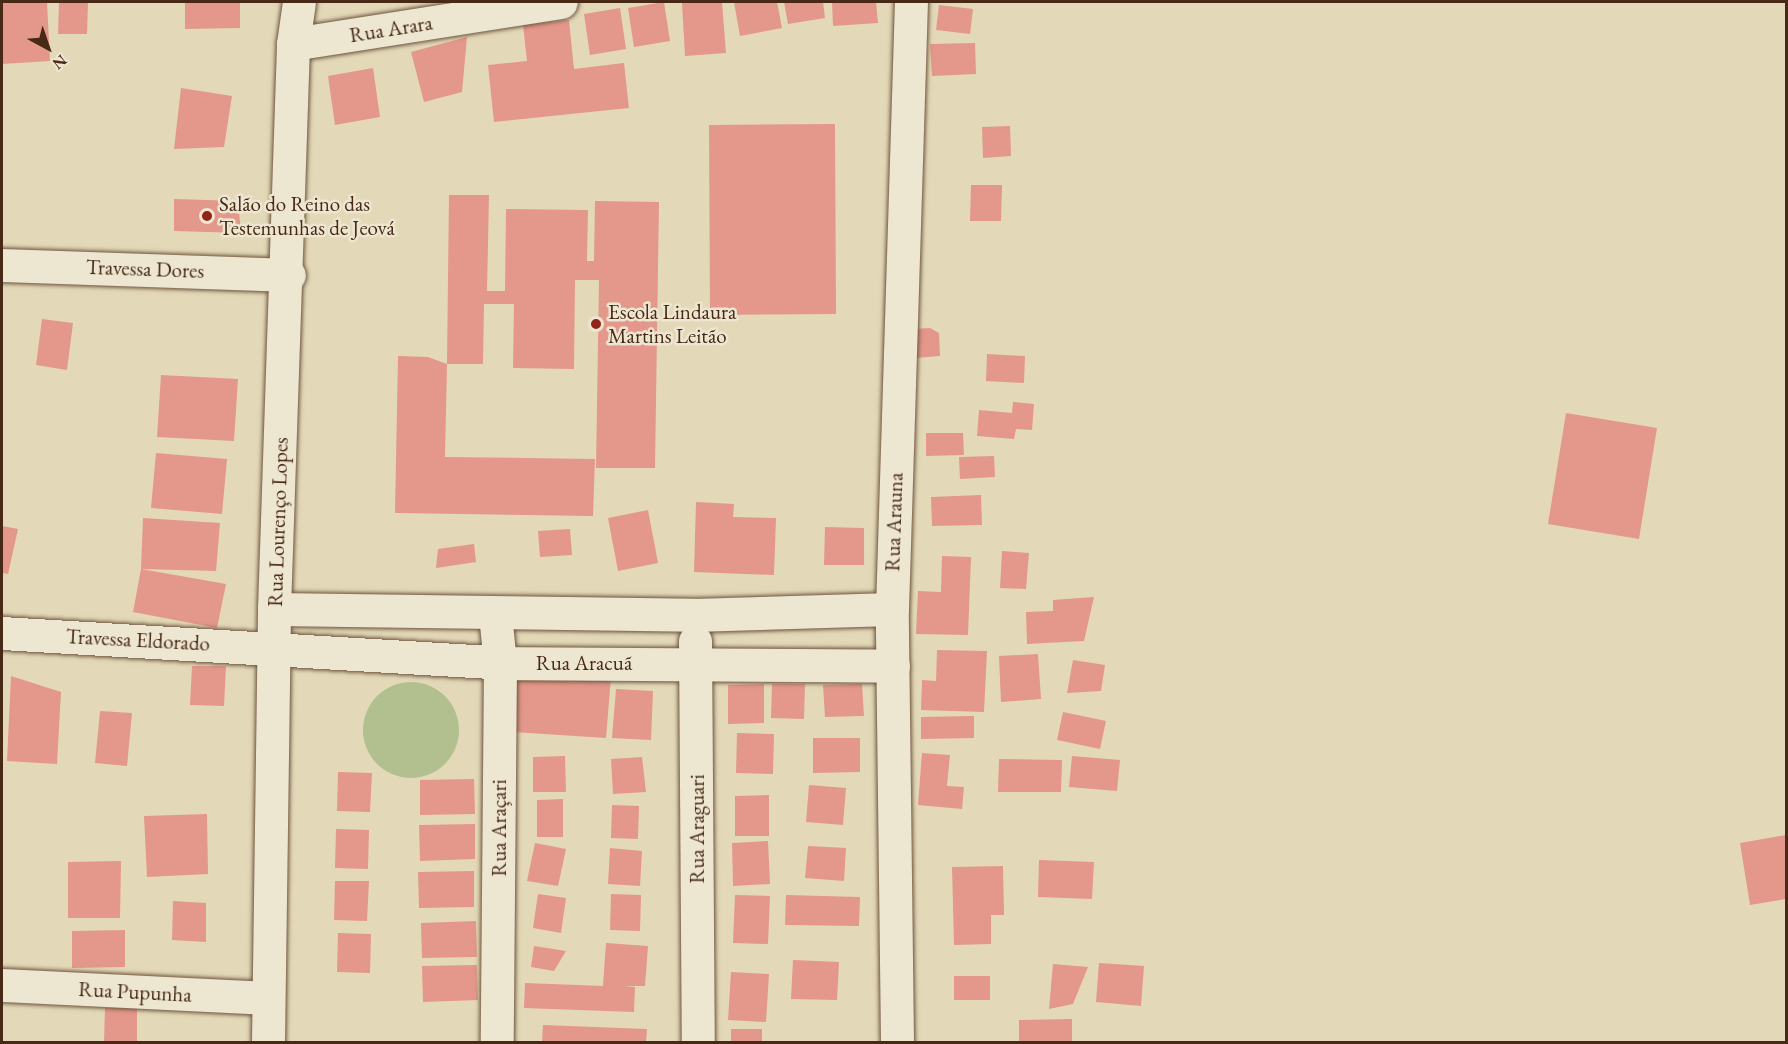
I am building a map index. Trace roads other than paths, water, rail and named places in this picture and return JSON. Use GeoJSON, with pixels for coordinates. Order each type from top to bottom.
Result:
{"type":"FeatureCollection","features":[{"type":"Feature","properties":{"kind":"street","name":"Rua Lourenço Lopes"},"geometry":{"type":"LineString","coordinates":[[268,1042],[274,609],[289,275],[293,44],[299,2]]}},
{"type":"Feature","properties":{"kind":"street","name":"Rua Arara"},"geometry":{"type":"LineString","coordinates":[[293,44],[561,2]]}},
{"type":"Feature","properties":{"kind":"street","name":"Rua Arauna"},"geometry":{"type":"LineString","coordinates":[[897,1042],[892,609],[911,2]]}},
{"type":"Feature","properties":{"kind":"street","name":"Travessa Dores"},"geometry":{"type":"LineString","coordinates":[[2,265],[289,275]]}},
{"type":"Feature","properties":{"kind":"street"},"geometry":{"type":"LineString","coordinates":[[274,609],[495,614],[693,615],[892,609]]}},
{"type":"Feature","properties":{"kind":"street","name":"Rua Araçari"},"geometry":{"type":"LineString","coordinates":[[495,614],[500,663],[497,1042]]}},
{"type":"Feature","properties":{"kind":"street","name":"Rua Araguari"},"geometry":{"type":"LineString","coordinates":[[693,615],[696,662],[698,1042]]}},
{"type":"Feature","properties":{"kind":"street","name":"Travessa Eldorado"},"geometry":{"type":"LineString","coordinates":[[2,633],[275,647]]}},
{"type":"Feature","properties":{"kind":"street","name":"Rua Aracuã"},"geometry":{"type":"LineString","coordinates":[[275,647],[500,663],[696,662],[893,666]]}},
{"type":"Feature","properties":{"kind":"street","name":"Rua Pupunha"},"geometry":{"type":"LineString","coordinates":[[2,985],[268,998]]}},
{"type":"Feature","properties":{"kind":"place","name":"Salão do Reino das Testemunhas de Jeová"},"geometry":{"type":"Point","coordinates":[207,216]}},
{"type":"Feature","properties":{"kind":"place","name":"Escola Lindaura Martins Leitão"},"geometry":{"type":"Point","coordinates":[596,324]}}]}
